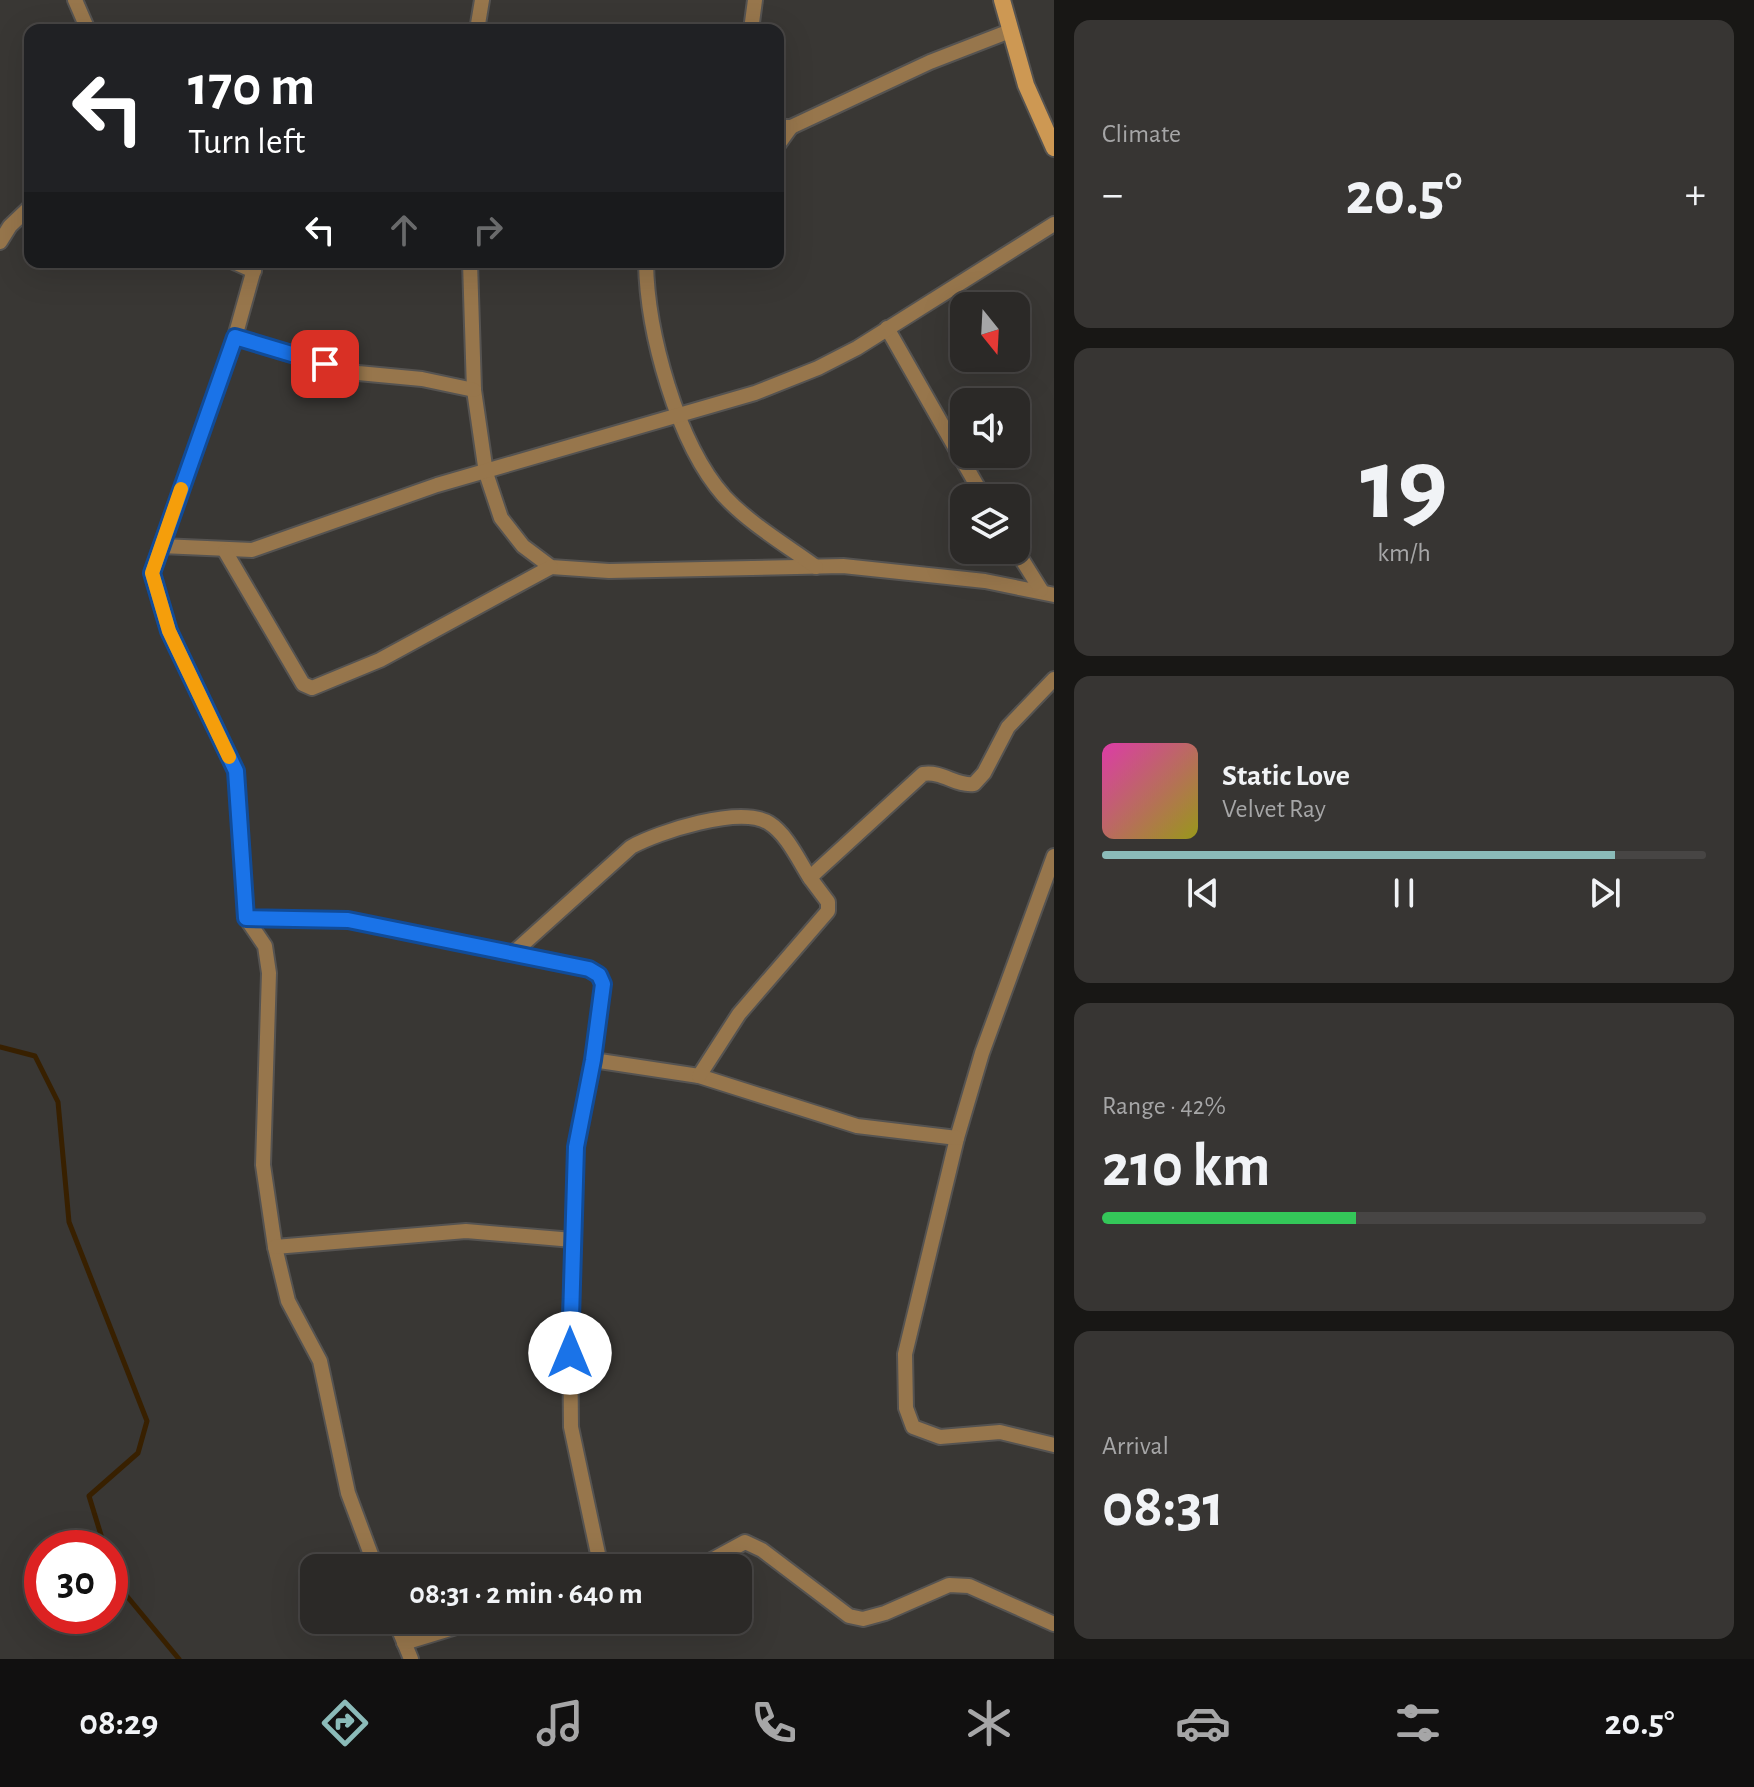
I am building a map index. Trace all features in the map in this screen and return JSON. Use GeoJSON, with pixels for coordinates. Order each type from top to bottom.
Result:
{"type":"FeatureCollection","features":[{"type":"Feature","properties":{"kind":"street"},"geometry":{"type":"LineString","coordinates":[[75,0],[85,24]]}},
{"type":"Feature","properties":{"kind":"street"},"geometry":{"type":"LineString","coordinates":[[478,24],[482,0]]}},
{"type":"Feature","properties":{"kind":"street"},"geometry":{"type":"LineString","coordinates":[[752,24],[755,0]]}},
{"type":"Feature","properties":{"kind":"street"},"geometry":{"type":"LineString","coordinates":[[1002,0],[1010,31],[1047,116],[1054,148]]}},
{"type":"Feature","properties":{"kind":"street"},"geometry":{"type":"LineString","coordinates":[[784,127],[930,62],[1010,31]]}},
{"type":"Feature","properties":{"kind":"street"},"geometry":{"type":"LineString","coordinates":[[0,242],[10,226],[24,213]]}},
{"type":"Feature","properties":{"kind":"street"},"geometry":{"type":"LineString","coordinates":[[161,546],[252,550],[437,485],[679,417],[818,368],[1054,224]]}},
{"type":"Feature","properties":{"kind":"street"},"geometry":{"type":"LineString","coordinates":[[254,268],[235,337],[152,573],[169,631],[236,771],[246,918],[265,946],[269,973],[263,1165],[275,1247],[288,1301],[320,1361],[348,1493],[371,1554]]}},
{"type":"Feature","properties":{"kind":"street"},"geometry":{"type":"LineString","coordinates":[[470,268],[474,390],[486,473],[501,518],[523,546],[551,567]]}},
{"type":"Feature","properties":{"kind":"street"},"geometry":{"type":"LineString","coordinates":[[647,268],[656,333],[679,417],[708,476],[726,498],[816,567]]}},
{"type":"Feature","properties":{"kind":"street"},"geometry":{"type":"LineString","coordinates":[[887,328],[976,484]]}},
{"type":"Feature","properties":{"kind":"street"},"geometry":{"type":"LineString","coordinates":[[235,337],[358,373],[422,379],[474,390]]}},
{"type":"Feature","properties":{"kind":"street"},"geometry":{"type":"LineString","coordinates":[[225,551],[303,684],[312,688],[380,660],[551,567],[609,571],[816,567],[902,571],[1047,592]]}},
{"type":"Feature","properties":{"kind":"street"},"geometry":{"type":"LineString","coordinates":[[1026,564],[1047,592]]}},
{"type":"Feature","properties":{"kind":"street"},"geometry":{"type":"LineString","coordinates":[[810,878],[923,774],[936,772],[964,785],[974,784],[984,773],[1008,727],[1054,679]]}},
{"type":"Feature","properties":{"kind":"street"},"geometry":{"type":"LineString","coordinates":[[512,954],[631,847],[649,837],[722,819],[767,821],[780,832],[828,902],[828,911],[739,1014],[699,1076]]}},
{"type":"Feature","properties":{"kind":"street"},"geometry":{"type":"LineString","coordinates":[[1054,856],[982,1053],[957,1138],[905,1354],[906,1408],[913,1427],[940,1437],[1000,1432],[1054,1445]]}},
{"type":"Feature","properties":{"kind":"street"},"geometry":{"type":"LineString","coordinates":[[246,918],[348,920],[467,942],[589,969],[599,975],[603,984],[593,1060],[576,1147],[571,1427],[598,1554]]}},
{"type":"Feature","properties":{"kind":"street"},"geometry":{"type":"LineString","coordinates":[[593,1060],[699,1076],[857,1126],[957,1138]]}},
{"type":"Feature","properties":{"kind":"street"},"geometry":{"type":"LineString","coordinates":[[275,1247],[466,1231],[573,1240]]}},
{"type":"Feature","properties":{"kind":"street"},"geometry":{"type":"LineString","coordinates":[[723,1554],[745,1542],[762,1550],[849,1616],[863,1619],[949,1585],[959,1585],[969,1586],[1054,1624]]}},
{"type":"Feature","properties":{"kind":"street"},"geometry":{"type":"LineString","coordinates":[[400,1634],[411,1659]]}},
{"type":"Feature","properties":{"kind":"street"},"geometry":{"type":"LineString","coordinates":[[404,1643],[434,1634]]}},
{"type":"Feature","properties":{"kind":"waterway"},"geometry":{"type":"LineString","coordinates":[[0,1047],[35,1056],[58,1102],[69,1222],[147,1421],[138,1453],[89,1496],[99,1530]]}},
{"type":"Feature","properties":{"kind":"waterway"},"geometry":{"type":"LineString","coordinates":[[128,1597],[179,1659]]}},
{"type":"Feature","properties":{"kind":"slow traffic"},"geometry":{"type":"LineString","coordinates":[[181,489],[152,573],[169,631],[229,757]]}},
{"type":"Feature","properties":{"kind":"route"},"geometry":{"type":"LineString","coordinates":[[325,364],[235,337],[152,573],[169,631],[236,771],[246,918],[348,920],[467,942],[589,969],[599,975],[603,984],[593,1060],[576,1147],[570,1353]]}}]}
